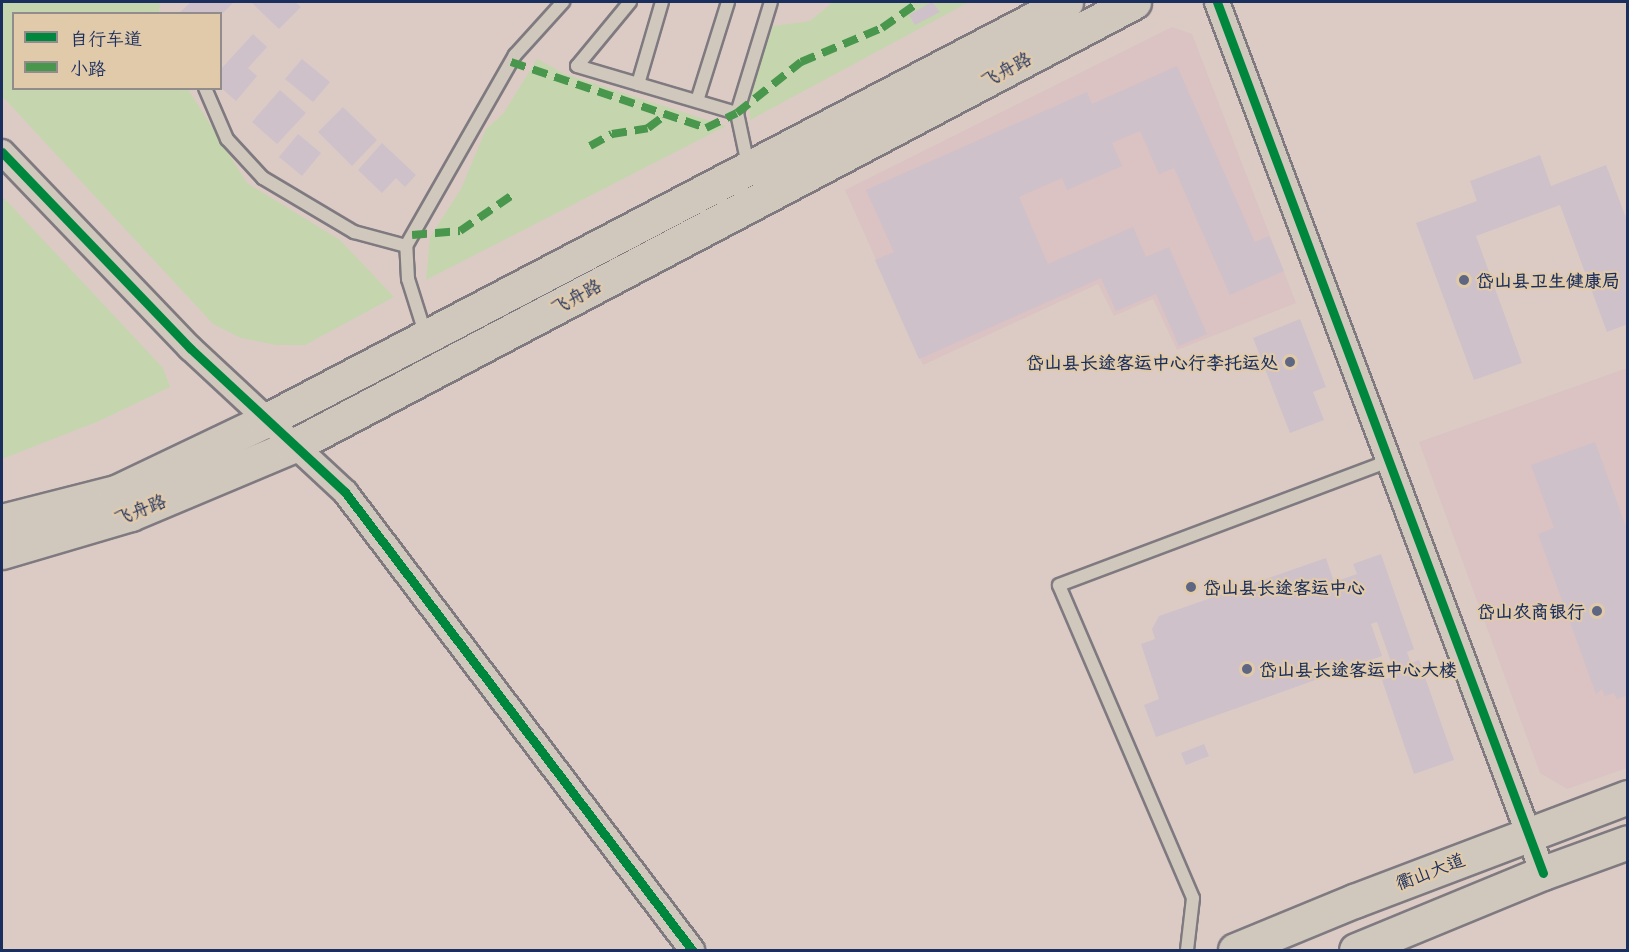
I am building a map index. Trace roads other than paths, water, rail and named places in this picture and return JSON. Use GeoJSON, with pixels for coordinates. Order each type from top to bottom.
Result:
{"type":"FeatureCollection","features":[{"type":"Feature","properties":{"kind":"main road","name":"飞舟路"},"geometry":{"type":"LineString","coordinates":[[2,521],[116,492],[265,421],[1066,2]]}},
{"type":"Feature","properties":{"kind":"main road","name":"飞舟路"},"geometry":{"type":"LineString","coordinates":[[2,552],[131,514],[293,446],[1134,2]]}},
{"type":"Feature","properties":{"kind":"main road","name":"衢山大道"},"geometry":{"type":"LineString","coordinates":[[1235,951],[1528,832],[1628,797]]}},
{"type":"Feature","properties":{"kind":"main road"},"geometry":{"type":"LineString","coordinates":[[1356,951],[1543,873],[1628,842]]}},
{"type":"Feature","properties":{"kind":"street"},"geometry":{"type":"LineString","coordinates":[[1216,2],[1543,873]]}},
{"type":"Feature","properties":{"kind":"street"},"geometry":{"type":"LineString","coordinates":[[2,152],[265,421],[345,492],[692,951]]}},
{"type":"Feature","properties":{"kind":"lane"},"geometry":{"type":"LineString","coordinates":[[427,337],[408,279],[406,246],[515,55],[563,2]]}},
{"type":"Feature","properties":{"kind":"lane"},"geometry":{"type":"LineString","coordinates":[[630,2],[577,66],[737,113]]}},
{"type":"Feature","properties":{"kind":"lane"},"geometry":{"type":"LineString","coordinates":[[638,84],[662,2]]}},
{"type":"Feature","properties":{"kind":"lane"},"geometry":{"type":"LineString","coordinates":[[697,101],[728,2]]}},
{"type":"Feature","properties":{"kind":"lane"},"geometry":{"type":"LineString","coordinates":[[749,169],[737,113],[771,2]]}},
{"type":"Feature","properties":{"kind":"lane"},"geometry":{"type":"LineString","coordinates":[[206,90],[227,139],[263,178],[354,232],[406,246]]}},
{"type":"Feature","properties":{"kind":"lane"},"geometry":{"type":"LineString","coordinates":[[1187,951],[1193,898],[1059,585],[1389,462]]}},
{"type":"Feature","properties":{"kind":"place","name":"岱山县卫生健康局"},"geometry":{"type":"Point","coordinates":[1464,280]}},
{"type":"Feature","properties":{"kind":"place","name":"岱山县长途客运中心行李托运处"},"geometry":{"type":"Point","coordinates":[1290,362]}},
{"type":"Feature","properties":{"kind":"place","name":"岱山县长途客运中心"},"geometry":{"type":"Point","coordinates":[1191,587]}},
{"type":"Feature","properties":{"kind":"place","name":"岱山农商银行"},"geometry":{"type":"Point","coordinates":[1597,611]}},
{"type":"Feature","properties":{"kind":"place","name":"岱山县长途客运中心大楼"},"geometry":{"type":"Point","coordinates":[1247,669]}}]}
